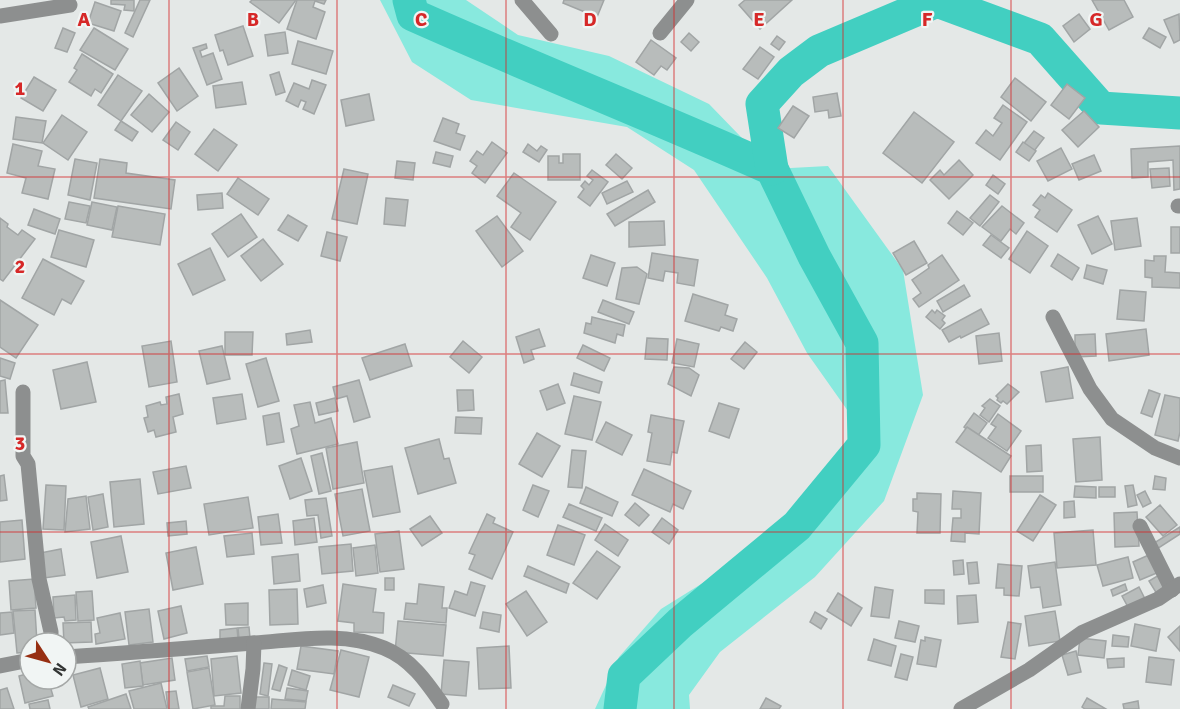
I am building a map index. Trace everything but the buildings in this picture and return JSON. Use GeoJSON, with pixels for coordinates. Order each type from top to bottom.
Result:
{"type":"FeatureCollection","features":[{"type":"Feature","properties":{"kind":"street"},"geometry":{"type":"LineString","coordinates":[[522,0],[551,34]]}},
{"type":"Feature","properties":{"kind":"street"},"geometry":{"type":"LineString","coordinates":[[660,33],[687,0]]}},
{"type":"Feature","properties":{"kind":"street"},"geometry":{"type":"LineString","coordinates":[[0,16],[70,4]]}},
{"type":"Feature","properties":{"kind":"street"},"geometry":{"type":"LineString","coordinates":[[1053,317],[1090,389],[1112,419],[1155,448],[1180,458]]}},
{"type":"Feature","properties":{"kind":"street"},"geometry":{"type":"LineString","coordinates":[[22,392],[23,456],[28,464],[37,561],[51,631]]}},
{"type":"Feature","properties":{"kind":"street"},"geometry":{"type":"LineString","coordinates":[[961,709],[1029,670],[1083,632],[1176,587],[1140,526]]}},
{"type":"Feature","properties":{"kind":"street"},"geometry":{"type":"LineString","coordinates":[[78,656],[324,637],[369,642],[401,657],[415,668],[442,704]]}},
{"type":"Feature","properties":{"kind":"street"},"geometry":{"type":"LineString","coordinates":[[248,709],[254,643]]}},
{"type":"Feature","properties":{"kind":"street"},"geometry":{"type":"LineString","coordinates":[[0,666],[18,662]]}},
{"type":"Feature","properties":{"kind":"shaded area"},"geometry":{"type":"Polygon","coordinates":[[[380,0],[466,0],[518,35],[609,56],[709,104],[772,169],[828,166],[903,270],[923,395],[884,501],[815,577],[720,652],[689,695],[690,709],[595,709],[619,657],[661,609],[759,548],[840,475],[855,421],[807,353],[767,278],[694,170],[627,127],[471,100],[412,62],[380,0]]]}},
{"type":"Feature","properties":{"kind":"waterway"},"geometry":{"type":"LineString","coordinates":[[409,0],[413,15],[772,169],[814,256],[862,343],[864,445],[797,526],[680,623],[624,676],[620,709]]}},
{"type":"Feature","properties":{"kind":"waterway"},"geometry":{"type":"LineString","coordinates":[[772,169],[762,104],[791,72],[819,51],[937,1],[1040,39],[1101,108],[1180,113]]}}]}
